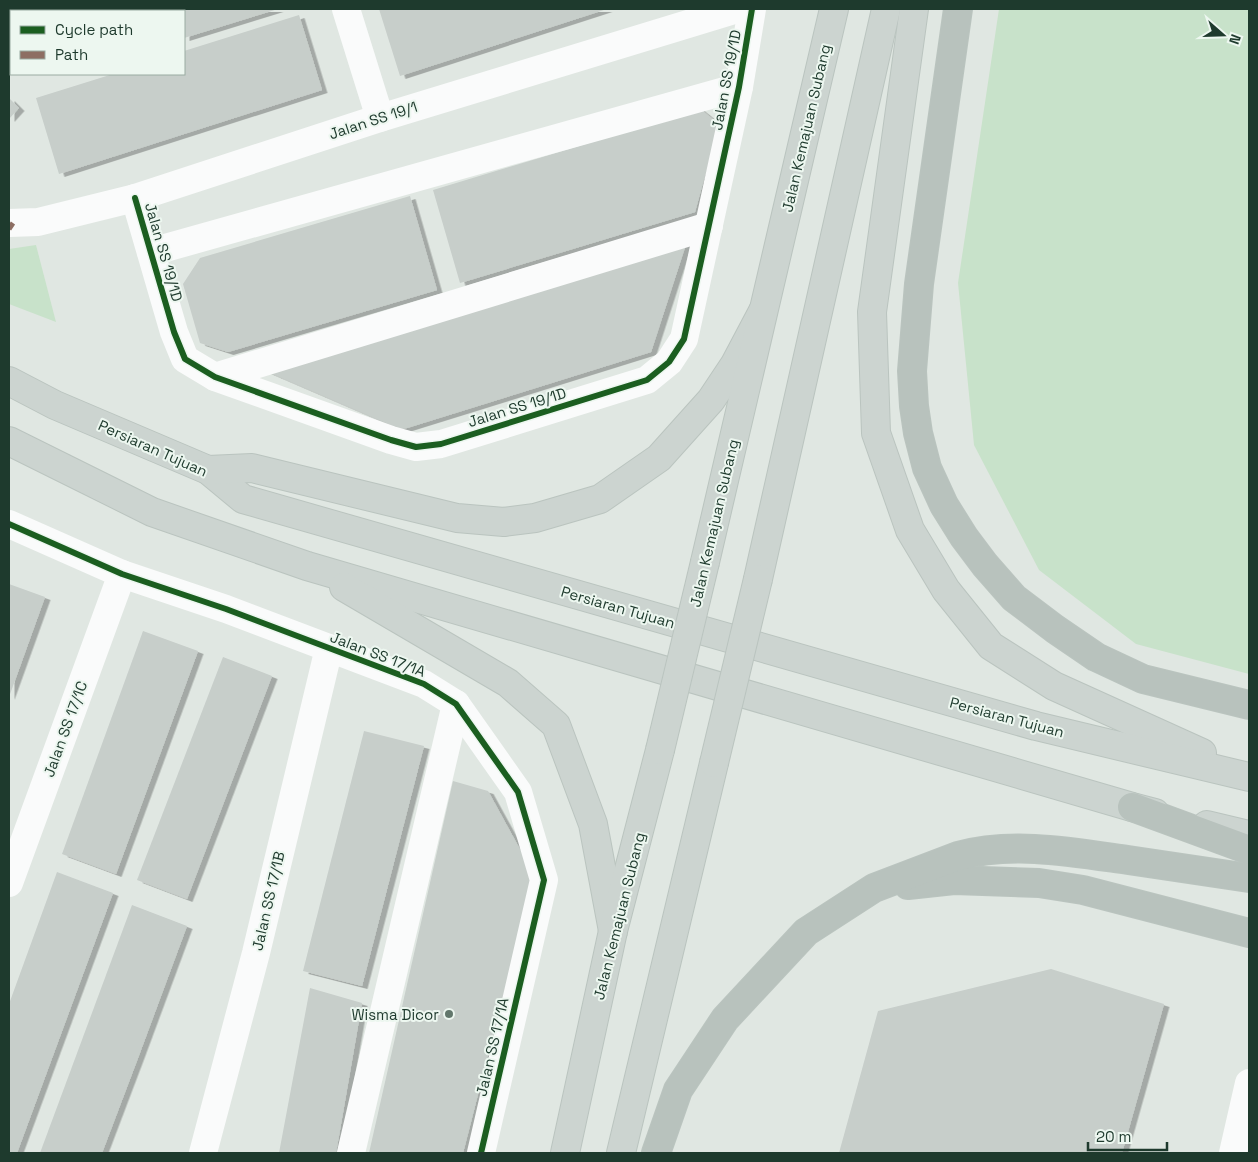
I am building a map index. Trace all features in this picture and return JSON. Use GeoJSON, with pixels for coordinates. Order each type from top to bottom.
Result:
{"type":"FeatureCollection","features":[{"type":"Feature","properties":{"kind":"highway"},"geometry":{"type":"LineString","coordinates":[[958,9],[919,284],[912,371],[918,432],[927,468],[944,505],[985,566],[1014,598],[1055,629],[1096,657],[1143,679],[1249,705]]}},
{"type":"Feature","properties":{"kind":"highway"},"geometry":{"type":"LineString","coordinates":[[1132,807],[1249,850]]}},
{"type":"Feature","properties":{"kind":"highway"},"geometry":{"type":"LineString","coordinates":[[656,1153],[678,1090],[725,1019],[806,932],[874,888],[971,852],[1007,849],[1087,854],[1249,878]]}},
{"type":"Feature","properties":{"kind":"highway"},"geometry":{"type":"LineString","coordinates":[[874,888],[954,880],[1039,883],[1083,890],[1249,932]]}},
{"type":"Feature","properties":{"kind":"main road","name":"Jalan Kemajuan Subang"},"geometry":{"type":"LineString","coordinates":[[565,1153],[613,931],[660,750],[834,9]]}},
{"type":"Feature","properties":{"kind":"main road"},"geometry":{"type":"LineString","coordinates":[[622,1153],[758,579],[886,9]]}},
{"type":"Feature","properties":{"kind":"main road"},"geometry":{"type":"LineString","coordinates":[[914,9],[872,312],[876,433],[910,530],[946,590],[990,646],[1054,686],[1249,775]]}},
{"type":"Feature","properties":{"kind":"main road"},"geometry":{"type":"LineString","coordinates":[[208,470],[252,468],[457,518],[504,522],[535,518],[600,499],[659,458],[711,400],[735,364],[763,311]]}},
{"type":"Feature","properties":{"kind":"main road","name":"Persiaran Tujuan"},"geometry":{"type":"LineString","coordinates":[[9,381],[55,405],[208,470],[243,499],[1036,726],[1249,775]]}},
{"type":"Feature","properties":{"kind":"main road"},"geometry":{"type":"LineString","coordinates":[[9,442],[152,512],[307,566],[1132,807],[1249,834]]}},
{"type":"Feature","properties":{"kind":"main road"},"geometry":{"type":"LineString","coordinates":[[307,566],[508,683],[556,725],[593,824],[613,931]]}},
{"type":"Feature","properties":{"kind":"street"},"geometry":{"type":"LineString","coordinates":[[346,9],[380,118]]}},
{"type":"Feature","properties":{"kind":"street","name":"Jalan SS 19/1"},"geometry":{"type":"LineString","coordinates":[[9,223],[38,222],[135,198],[380,118],[737,9]]}},
{"type":"Feature","properties":{"kind":"street","name":"Jalan SS 19/1D"},"geometry":{"type":"LineString","coordinates":[[135,198],[174,332],[185,359],[215,377],[391,440],[416,447],[441,444],[647,380],[669,362],[684,339],[740,87],[752,9]]}},
{"type":"Feature","properties":{"kind":"street"},"geometry":{"type":"LineString","coordinates":[[151,252],[740,87]]}},
{"type":"Feature","properties":{"kind":"street"},"geometry":{"type":"LineString","coordinates":[[215,377],[709,226]]}},
{"type":"Feature","properties":{"kind":"street","name":"Jalan SS 17/1A"},"geometry":{"type":"LineString","coordinates":[[9,524],[122,574],[226,608],[424,684],[456,704],[518,792],[544,880],[481,1153]]}},
{"type":"Feature","properties":{"kind":"street","name":"Jalan SS 17/1C"},"geometry":{"type":"LineString","coordinates":[[9,883],[122,574]]}},
{"type":"Feature","properties":{"kind":"street","name":"Jalan SS 17/1B"},"geometry":{"type":"LineString","coordinates":[[203,1153],[256,953],[329,648]]}},
{"type":"Feature","properties":{"kind":"street"},"geometry":{"type":"LineString","coordinates":[[351,1153],[456,704]]}},
{"type":"Feature","properties":{"kind":"street"},"geometry":{"type":"LineString","coordinates":[[1233,1153],[1249,1083]]}},
{"type":"Feature","properties":{"kind":"green space"},"geometry":{"type":"Polygon","coordinates":[[[999,9],[1249,9],[1249,674],[1136,644],[1039,570],[974,445],[958,283],[999,9]]]}},
{"type":"Feature","properties":{"kind":"green space"},"geometry":{"type":"Polygon","coordinates":[[[36,245],[56,322],[9,304],[9,249],[36,245]]]}},
{"type":"Feature","properties":{"kind":"building"},"geometry":{"type":"Polygon","coordinates":[[[9,9],[34,9],[10,10],[9,35],[9,9]]]}},
{"type":"Feature","properties":{"kind":"building"},"geometry":{"type":"Polygon","coordinates":[[[278,9],[185,38],[185,10],[70,10],[278,9]]]}},
{"type":"Feature","properties":{"kind":"building"},"geometry":{"type":"Polygon","coordinates":[[[379,9],[607,9],[400,76],[379,9]]]}},
{"type":"Feature","properties":{"kind":"building"},"geometry":{"type":"Polygon","coordinates":[[[299,15],[322,90],[59,174],[36,98],[110,75],[185,75],[185,51],[299,15]]]}},
{"type":"Feature","properties":{"kind":"building"},"geometry":{"type":"Polygon","coordinates":[[[9,98],[19,108],[9,119],[9,98]]]}},
{"type":"Feature","properties":{"kind":"building"},"geometry":{"type":"Polygon","coordinates":[[[699,108],[719,124],[695,212],[460,283],[433,190],[656,123],[699,108]]]}},
{"type":"Feature","properties":{"kind":"building"},"geometry":{"type":"Polygon","coordinates":[[[410,196],[437,290],[228,352],[200,343],[183,284],[200,258],[410,196]]]}},
{"type":"Feature","properties":{"kind":"building"},"geometry":{"type":"Polygon","coordinates":[[[688,238],[651,352],[407,428],[400,429],[261,369],[688,238]]]}},
{"type":"Feature","properties":{"kind":"building"},"geometry":{"type":"Polygon","coordinates":[[[9,584],[45,597],[9,697],[9,584]]]}},
{"type":"Feature","properties":{"kind":"building"},"geometry":{"type":"Polygon","coordinates":[[[143,631],[198,651],[116,874],[62,854],[143,631]]]}},
{"type":"Feature","properties":{"kind":"building"},"geometry":{"type":"Polygon","coordinates":[[[223,657],[272,676],[187,899],[137,880],[223,657]]]}},
{"type":"Feature","properties":{"kind":"building"},"geometry":{"type":"Polygon","coordinates":[[[364,731],[424,746],[362,986],[303,971],[364,731]]]}},
{"type":"Feature","properties":{"kind":"building","name":"Wisma Dicor"},"geometry":{"type":"Polygon","coordinates":[[[453,781],[488,791],[534,875],[463,1153],[369,1153],[453,781]]]}},
{"type":"Feature","properties":{"kind":"building"},"geometry":{"type":"Polygon","coordinates":[[[57,872],[113,893],[17,1153],[9,1153],[9,1004],[57,872]]]}},
{"type":"Feature","properties":{"kind":"building"},"geometry":{"type":"Polygon","coordinates":[[[132,905],[187,926],[102,1153],[40,1153],[132,905]]]}},
{"type":"Feature","properties":{"kind":"building"},"geometry":{"type":"Polygon","coordinates":[[[1051,969],[1164,1004],[1122,1153],[839,1153],[878,1011],[1051,969]]]}},
{"type":"Feature","properties":{"kind":"building"},"geometry":{"type":"Polygon","coordinates":[[[310,988],[362,1003],[336,1153],[279,1153],[310,988]]]}},
{"type":"Feature","properties":{"kind":"marked path"},"geometry":{"type":"LineString","coordinates":[[9,229],[13,223]]}},
{"type":"Feature","properties":{"kind":"cycle path"},"geometry":{"type":"LineString","coordinates":[[135,198],[174,332],[185,359],[215,377],[391,440],[416,447],[441,444],[647,380],[669,362],[684,339],[739,87],[752,9]]}},
{"type":"Feature","properties":{"kind":"cycle path"},"geometry":{"type":"LineString","coordinates":[[9,524],[122,574],[226,609],[424,684],[456,704],[518,792],[544,880],[481,1153]]}},
{"type":"Feature","properties":{"kind":"place","name":"Wisma Dicor"},"geometry":{"type":"Point","coordinates":[449,1014]}}]}
